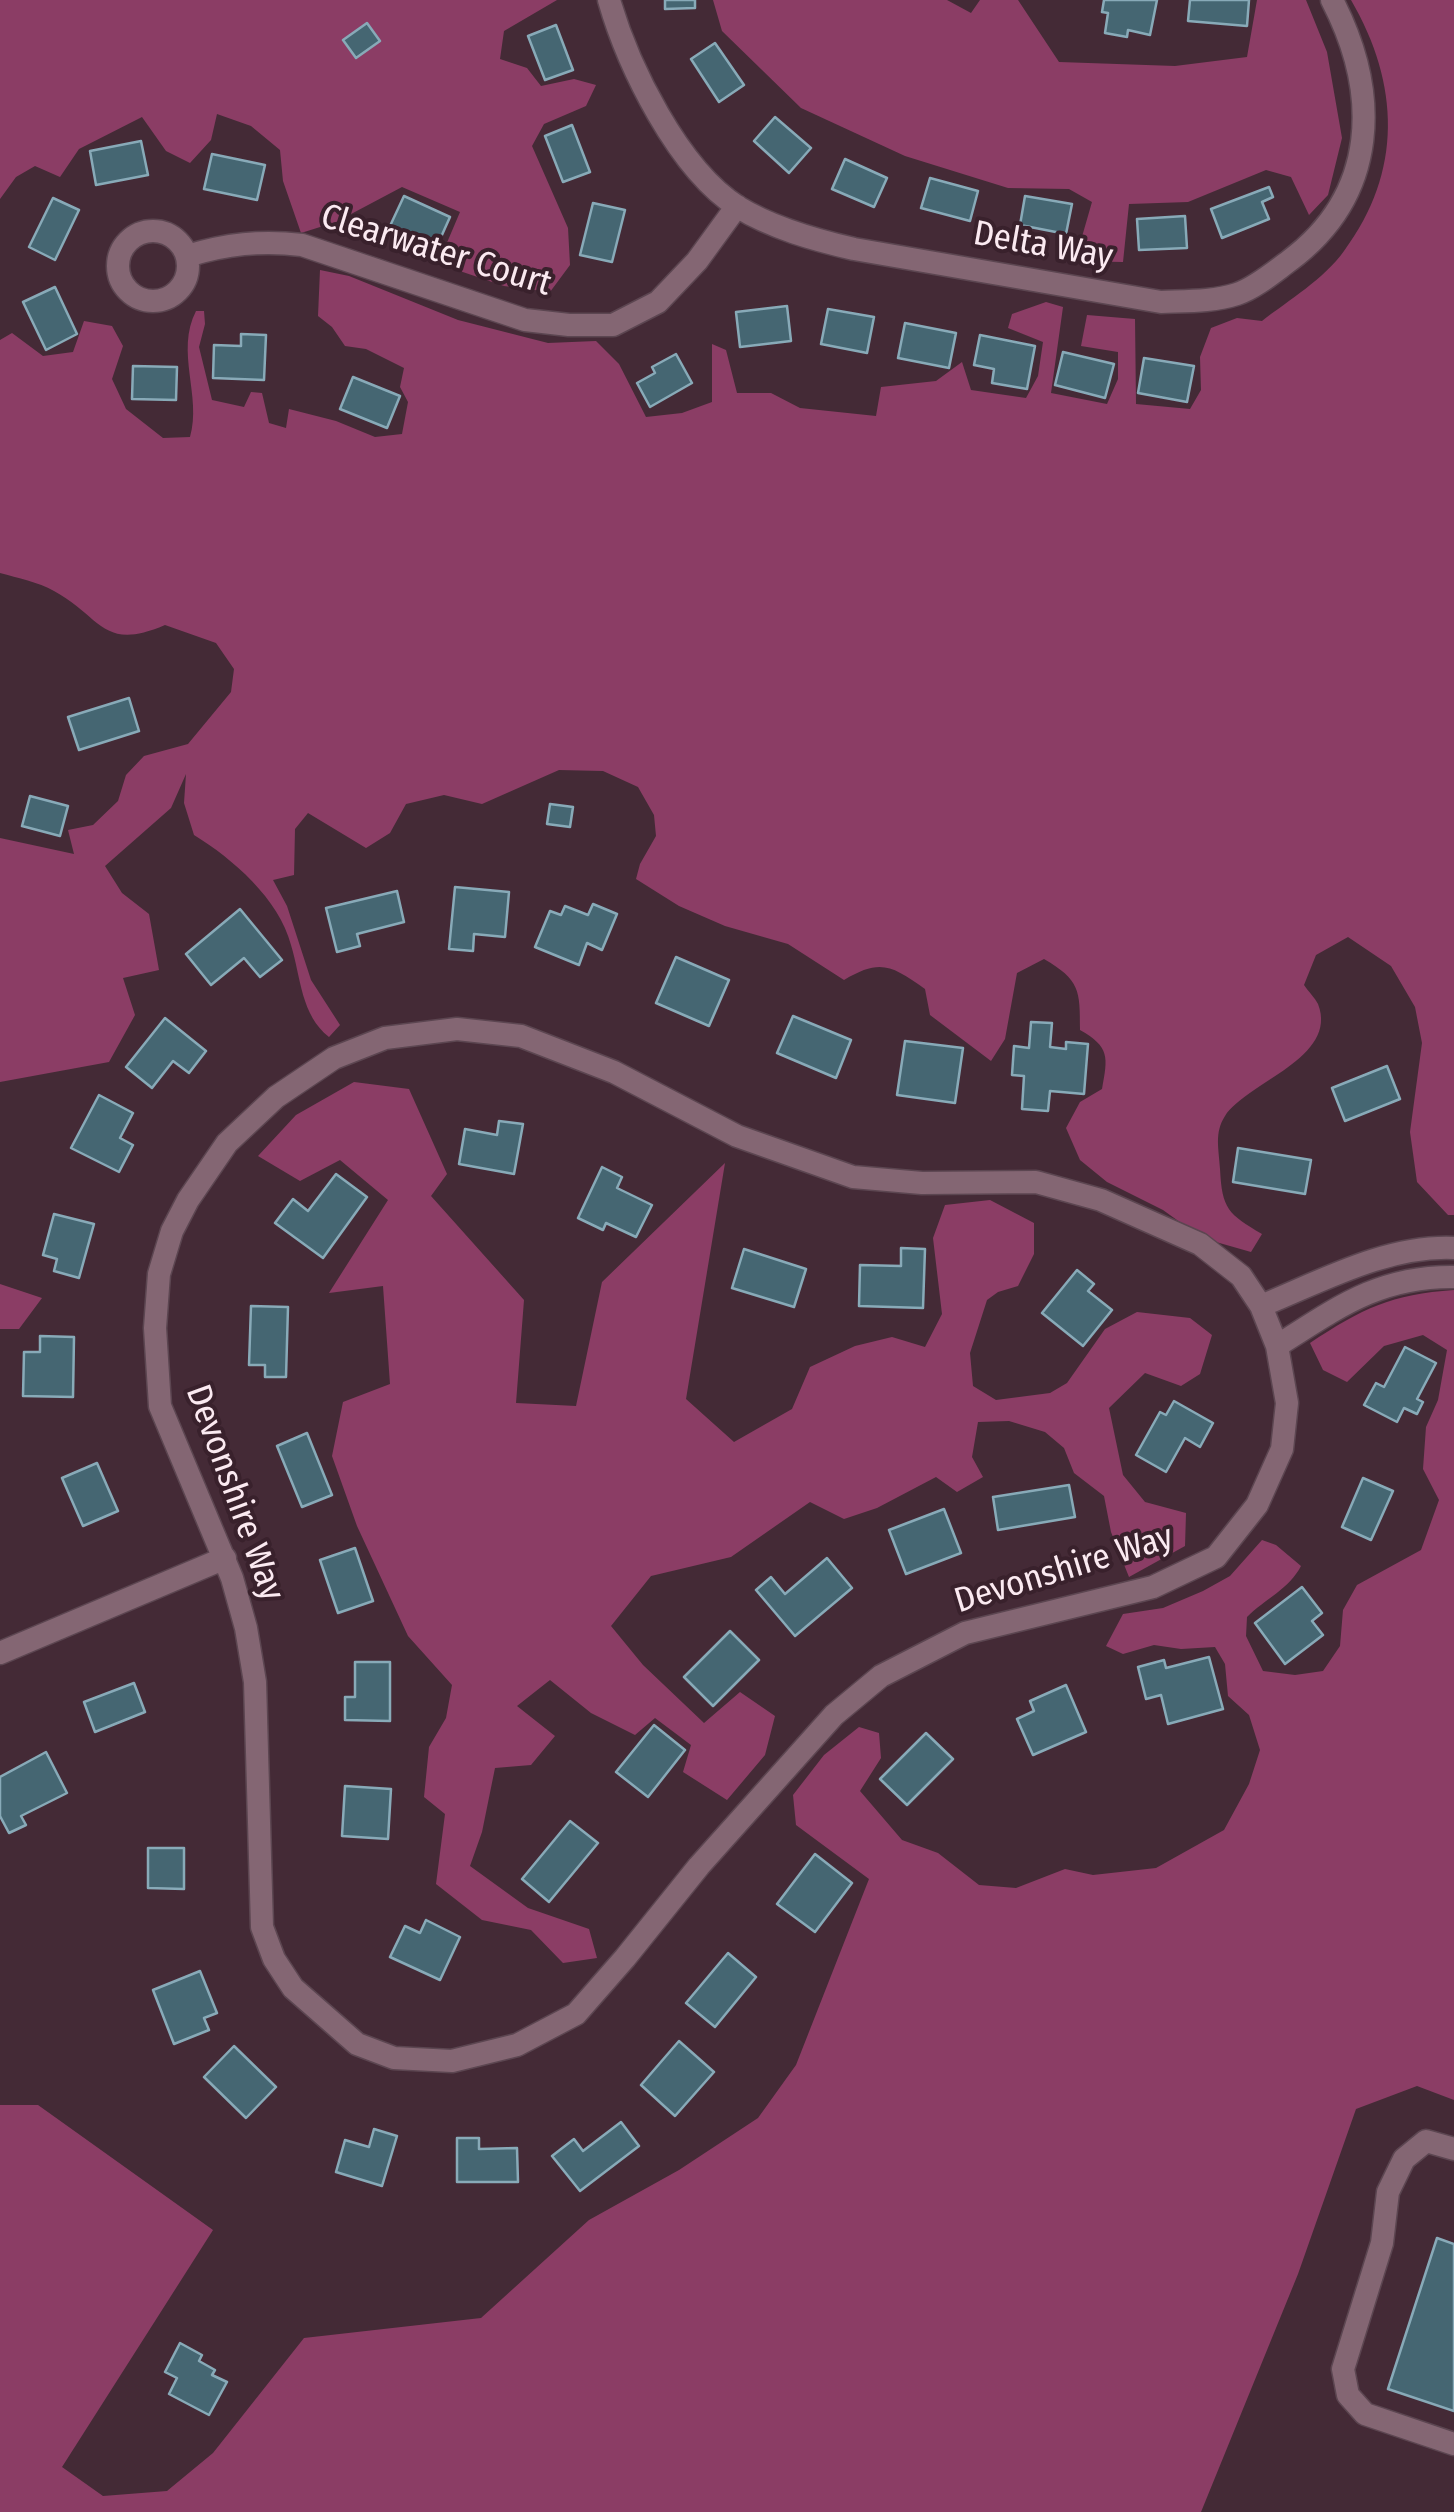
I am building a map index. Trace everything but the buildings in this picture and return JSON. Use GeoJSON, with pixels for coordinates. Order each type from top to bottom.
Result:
{"type":"FeatureCollection","features":[{"type":"Feature","properties":{"kind":"street","name":"Delta Way"},"geometry":{"type":"LineString","coordinates":[[610,0],[618,30],[655,110],[693,165],[737,206],[813,239],[1161,302],[1239,293],[1310,245],[1341,209],[1361,155],[1366,99],[1354,48],[1332,0]]}},
{"type":"Feature","properties":{"kind":"street","name":"Clearwater Court"},"geometry":{"type":"LineString","coordinates":[[186,256],[239,244],[272,242],[302,246],[525,320],[613,324],[658,302],[697,261],[737,206]]}},
{"type":"Feature","properties":{"kind":"street","name":"Devonshire Way"},"geometry":{"type":"LineString","coordinates":[[457,1029],[521,1036],[614,1072],[737,1136],[853,1177],[922,1183],[1036,1182],[1101,1200],[1200,1244],[1241,1276],[1262,1306],[1276,1346],[1287,1403],[1282,1448],[1257,1505],[1216,1557],[1153,1587],[965,1633],[881,1676],[834,1715],[699,1866],[576,2014],[517,2045],[452,2061],[394,2058],[357,2044],[293,1988],[274,1960],[262,1927],[255,1682],[246,1628],[226,1558],[160,1406],[155,1328],[160,1274],[172,1231],[188,1200],[227,1143],[276,1097],[334,1058],[385,1038],[457,1029]]}},
{"type":"Feature","properties":{"kind":"street"},"geometry":{"type":"LineString","coordinates":[[1262,1306],[1392,1255],[1454,1248]]}},
{"type":"Feature","properties":{"kind":"street"},"geometry":{"type":"LineString","coordinates":[[1276,1346],[1374,1288],[1410,1280],[1454,1277]]}},
{"type":"Feature","properties":{"kind":"street"},"geometry":{"type":"LineString","coordinates":[[0,1653],[226,1558]]}},
{"type":"Feature","properties":{"kind":"street"},"geometry":{"type":"LineString","coordinates":[[1454,2150],[1426,2141],[1404,2159],[1388,2192],[1382,2243],[1343,2369],[1348,2395],[1365,2414],[1454,2444]]}},
{"type":"Feature","properties":{"kind":"shaded area"},"geometry":{"type":"Polygon","coordinates":[[[0,0],[557,0],[504,31],[500,59],[527,68],[541,86],[574,79],[596,85],[586,106],[544,124],[532,146],[568,228],[570,265],[550,292],[504,286],[454,269],[446,245],[460,212],[402,187],[336,222],[301,233],[283,181],[280,150],[251,126],[217,114],[211,140],[190,163],[166,151],[142,117],[79,149],[60,177],[35,166],[16,177],[0,199],[0,0]]]}},
{"type":"Feature","properties":{"kind":"shaded area"},"geometry":{"type":"Polygon","coordinates":[[[713,0],[947,0],[971,13],[980,0],[1018,0],[1059,62],[1175,66],[1247,57],[1257,0],[1306,0],[1327,52],[1342,138],[1328,195],[1309,215],[1291,177],[1266,170],[1188,202],[1129,204],[1123,262],[1075,261],[1092,202],[1069,189],[1008,188],[905,156],[801,108],[722,31],[713,0]]]}},
{"type":"Feature","properties":{"kind":"shaded area"},"geometry":{"type":"Polygon","coordinates":[[[1351,0],[1454,0],[1454,1215],[1448,1215],[1417,1182],[1410,1132],[1422,1043],[1415,1007],[1391,966],[1348,937],[1316,955],[1304,985],[1318,1004],[1321,1023],[1315,1040],[1288,1068],[1236,1104],[1219,1129],[1225,1202],[1234,1215],[1262,1234],[1251,1252],[1202,1238],[1163,1210],[1107,1182],[1080,1160],[1066,1128],[1080,1102],[1102,1089],[1106,1061],[1097,1042],[1080,1030],[1076,987],[1056,966],[1044,959],[1017,973],[1005,1039],[991,1061],[930,1015],[925,989],[895,970],[877,967],[844,980],[788,944],[725,926],[679,906],[636,879],[656,836],[654,815],[638,787],[603,771],[559,770],[482,804],[444,795],[406,804],[390,833],[366,848],[308,813],[295,829],[294,875],[273,880],[287,906],[311,980],[340,1025],[329,1037],[307,1007],[291,945],[276,912],[239,868],[194,835],[184,803],[186,774],[171,808],[105,866],[122,893],[149,914],[159,970],[123,978],[135,1015],[109,1062],[0,1082],[0,838],[74,854],[68,830],[93,825],[118,801],[126,775],[144,756],[188,744],[231,692],[234,669],[216,643],[165,625],[128,635],[115,633],[54,591],[0,573],[0,340],[12,333],[43,356],[73,352],[84,321],[112,326],[123,346],[112,379],[126,409],[163,438],[190,437],[193,406],[188,342],[196,311],[204,311],[199,347],[212,400],[244,407],[251,392],[262,393],[269,423],[286,428],[289,409],[336,421],[375,437],[402,434],[408,402],[400,387],[404,368],[366,349],[345,346],[332,327],[318,316],[320,270],[349,276],[458,320],[548,343],[596,341],[619,364],[646,417],[682,413],[712,402],[712,344],[726,350],[737,393],[771,393],[800,408],[876,416],[881,387],[936,381],[962,362],[971,390],[1026,398],[1038,376],[1043,342],[1008,328],[1012,314],[1046,302],[1063,307],[1051,393],[1107,404],[1118,379],[1118,352],[1081,346],[1087,315],[1135,319],[1136,404],[1190,409],[1201,390],[1200,357],[1211,328],[1237,318],[1262,321],[1316,280],[1344,251],[1377,190],[1385,159],[1386,96],[1379,64],[1351,0]]]}},
{"type":"Feature","properties":{"kind":"shaded area"},"geometry":{"type":"Polygon","coordinates":[[[354,1082],[409,1089],[447,1174],[431,1196],[524,1300],[516,1403],[576,1406],[602,1282],[725,1163],[686,1399],[734,1442],[792,1409],[810,1367],[855,1346],[892,1337],[925,1347],[942,1314],[933,1238],[945,1205],[990,1200],[1034,1223],[1034,1254],[1018,1286],[987,1300],[970,1353],[973,1386],[996,1400],[1050,1393],[1067,1383],[1105,1329],[1137,1312],[1190,1318],[1212,1335],[1200,1374],[1181,1386],[1145,1373],[1109,1408],[1123,1475],[1145,1502],[1186,1513],[1185,1546],[1129,1577],[1111,1532],[1104,1496],[1074,1473],[1064,1448],[1045,1432],[1009,1421],[978,1422],[972,1457],[983,1477],[957,1492],[936,1477],[877,1508],[844,1519],[810,1502],[731,1557],[651,1576],[611,1626],[643,1665],[704,1723],[740,1692],[775,1716],[765,1755],[727,1800],[683,1772],[691,1745],[655,1718],[635,1735],[591,1713],[550,1680],[517,1706],[555,1736],[531,1765],[495,1768],[482,1832],[470,1866],[528,1908],[589,1929],[597,1958],[563,1963],[531,1930],[482,1920],[436,1884],[445,1814],[424,1797],[429,1747],[446,1718],[452,1685],[408,1636],[357,1526],[332,1456],[343,1402],[390,1384],[383,1286],[329,1293],[388,1200],[340,1160],[300,1181],[258,1156],[296,1115],[354,1082]]]}},
{"type":"Feature","properties":{"kind":"shaded area"},"geometry":{"type":"Polygon","coordinates":[[[0,1284],[42,1298],[19,1329],[0,1329],[0,1284]]]}},
{"type":"Feature","properties":{"kind":"shaded area"},"geometry":{"type":"Polygon","coordinates":[[[1454,1290],[1454,2100],[1417,2086],[1356,2109],[1298,2274],[1201,2512],[0,2512],[0,2105],[38,2105],[213,2230],[62,2467],[103,2496],[167,2491],[213,2453],[304,2338],[481,2318],[589,2220],[679,2170],[758,2118],[796,2065],[869,1879],[796,1825],[793,1795],[824,1755],[859,1727],[879,1733],[881,1758],[860,1791],[902,1840],[938,1853],[979,1885],[1016,1888],[1065,1869],[1093,1875],[1156,1868],[1224,1830],[1249,1784],[1260,1750],[1249,1715],[1228,1696],[1225,1664],[1215,1647],[1181,1649],[1154,1645],[1123,1654],[1106,1646],[1123,1614],[1163,1608],[1203,1591],[1230,1576],[1262,1540],[1276,1545],[1301,1566],[1247,1617],[1246,1636],[1263,1671],[1295,1675],[1323,1671],[1340,1646],[1343,1610],[1357,1585],[1421,1550],[1439,1500],[1423,1469],[1426,1427],[1438,1400],[1447,1350],[1423,1335],[1384,1346],[1347,1382],[1323,1370],[1310,1343],[1378,1305],[1413,1295],[1454,1290]]]}}]}
